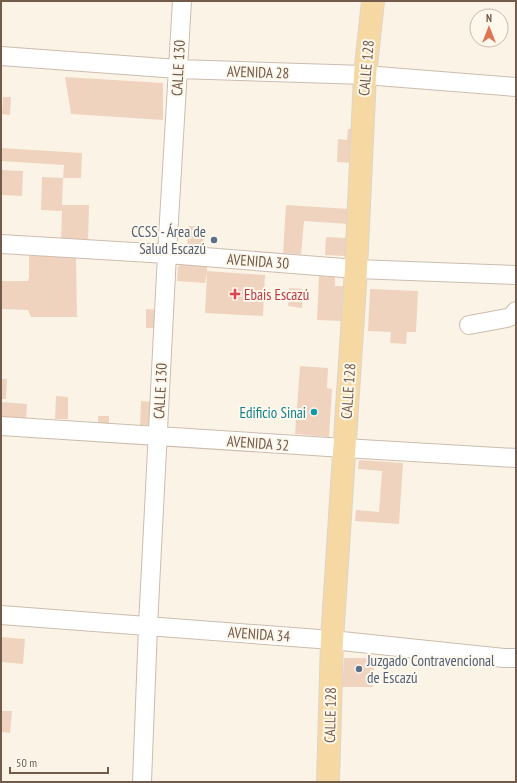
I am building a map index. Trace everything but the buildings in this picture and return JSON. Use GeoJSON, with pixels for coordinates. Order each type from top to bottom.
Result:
{"type":"FeatureCollection","features":[{"type":"Feature","properties":{"kind":"main road","name":"CALLE 128"},"geometry":{"type":"LineString","coordinates":[[328,782],[332,640],[356,269],[365,75],[373,1]]}},
{"type":"Feature","properties":{"kind":"street","name":"CALLE 130"},"geometry":{"type":"LineString","coordinates":[[142,782],[148,626],[167,254],[182,1]]}},
{"type":"Feature","properties":{"kind":"street","name":"AVENIDA 28"},"geometry":{"type":"LineString","coordinates":[[1,56],[178,69],[365,75],[516,87]]}},
{"type":"Feature","properties":{"kind":"street","name":"AVENIDA 30"},"geometry":{"type":"LineString","coordinates":[[1,244],[167,254],[356,269],[516,275]]}},
{"type":"Feature","properties":{"kind":"street"},"geometry":{"type":"LineString","coordinates":[[469,325],[507,318],[512,316],[516,311]]}},
{"type":"Feature","properties":{"kind":"street","name":"AVENIDA 32"},"geometry":{"type":"LineString","coordinates":[[1,426],[516,458]]}},
{"type":"Feature","properties":{"kind":"street","name":"AVENIDA 34"},"geometry":{"type":"LineString","coordinates":[[1,615],[332,640],[516,658]]}},
{"type":"Feature","properties":{"kind":"place","name":"CCSS - Área de Salud Escazú"},"geometry":{"type":"Point","coordinates":[214,240]}},
{"type":"Feature","properties":{"kind":"place","name":"Ebais Escazú"},"geometry":{"type":"Point","coordinates":[235,294]}},
{"type":"Feature","properties":{"kind":"place","name":"Edificio Sinai"},"geometry":{"type":"Point","coordinates":[314,412]}},
{"type":"Feature","properties":{"kind":"place","name":"Juzgado Contravencional de Escazú"},"geometry":{"type":"Point","coordinates":[359,669]}}]}
